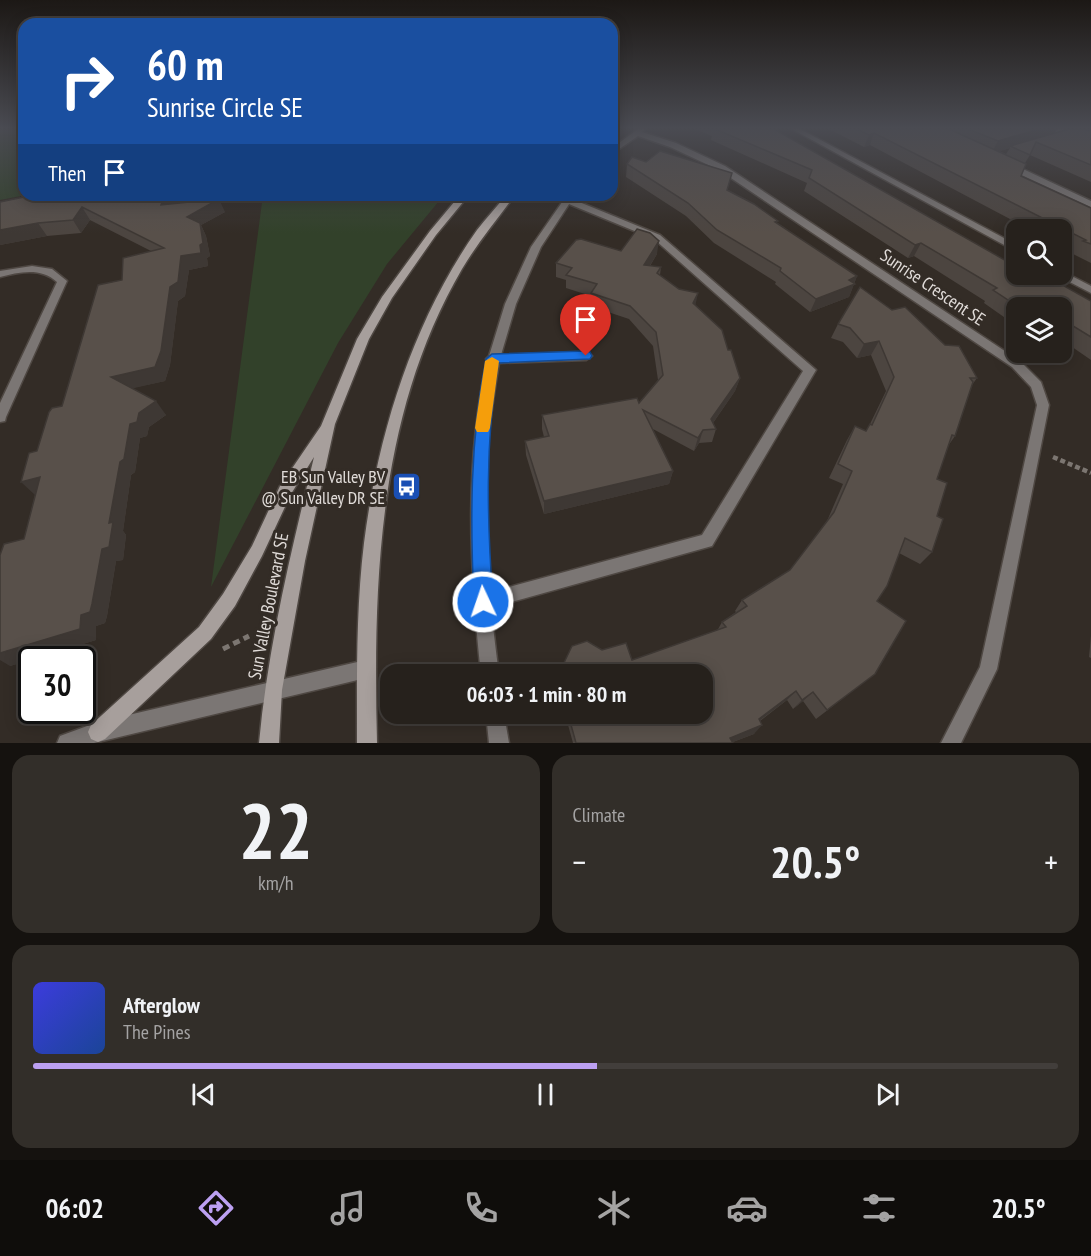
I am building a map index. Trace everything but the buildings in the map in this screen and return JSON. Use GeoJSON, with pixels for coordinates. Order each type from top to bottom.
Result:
{"type":"FeatureCollection","features":[{"type":"Feature","properties":{"kind":"main road","name":"Sun Valley Boulevard SE"},"geometry":{"type":"LineString","coordinates":[[269,743],[273,690],[299,550],[328,424],[363,339],[387,297],[433,233],[460,201]]}},
{"type":"Feature","properties":{"kind":"main road"},"geometry":{"type":"LineString","coordinates":[[367,743],[366,669],[372,543],[383,474],[403,394],[423,335],[442,297],[476,240],[506,201]]}},
{"type":"Feature","properties":{"kind":"main road"},"geometry":{"type":"LineString","coordinates":[[98,732],[206,633],[258,551],[285,490],[328,424]]}},
{"type":"Feature","properties":{"kind":"street","name":"Sunrise Crescent SE"},"geometry":{"type":"LineString","coordinates":[[713,164],[1022,370],[1037,385],[1043,405],[1032,448],[988,669],[951,743]]}},
{"type":"Feature","properties":{"kind":"street"},"geometry":{"type":"LineString","coordinates":[[859,164],[1006,243]]}},
{"type":"Feature","properties":{"kind":"street"},"geometry":{"type":"LineString","coordinates":[[1004,164],[1091,204]]}},
{"type":"Feature","properties":{"kind":"street"},"geometry":{"type":"LineString","coordinates":[[489,664],[479,524],[484,405],[492,359],[517,281],[538,241],[566,201]]}},
{"type":"Feature","properties":{"kind":"street"},"geometry":{"type":"LineString","coordinates":[[483,602],[707,541],[810,370],[657,237],[578,201]]}},
{"type":"Feature","properties":{"kind":"street"},"geometry":{"type":"LineString","coordinates":[[0,274],[36,269],[52,272],[62,281],[0,417]]}},
{"type":"Feature","properties":{"kind":"street"},"geometry":{"type":"LineString","coordinates":[[1072,280],[1091,290]]}},
{"type":"Feature","properties":{"kind":"street"},"geometry":{"type":"LineString","coordinates":[[492,359],[586,356]]}},
{"type":"Feature","properties":{"kind":"street"},"geometry":{"type":"LineString","coordinates":[[67,743],[98,732],[366,669]]}},
{"type":"Feature","properties":{"kind":"street"},"geometry":{"type":"LineString","coordinates":[[496,724],[499,743]]}},
{"type":"Feature","properties":{"kind":"path"},"geometry":{"type":"LineString","coordinates":[[1032,448],[1091,473]]}},
{"type":"Feature","properties":{"kind":"path"},"geometry":{"type":"LineString","coordinates":[[224,649],[249,636]]}},
{"type":"Feature","properties":{"kind":"green space"},"geometry":{"type":"Polygon","coordinates":[[[0,164],[18,164],[18,197],[0,200],[0,164]]]}},
{"type":"Feature","properties":{"kind":"green space"},"geometry":{"type":"Polygon","coordinates":[[[262,201],[439,201],[387,264],[338,343],[211,587],[262,201]]]}},
{"type":"Feature","properties":{"kind":"slow traffic"},"geometry":{"type":"LineString","coordinates":[[482,428],[492,361]]}},
{"type":"Feature","properties":{"kind":"place","name":"EB Sun Valley BV @ Sun Valley DR SE"},"geometry":{"type":"Point","coordinates":[406,486]}},
{"type":"Feature","properties":{"kind":"route"},"geometry":{"type":"LineString","coordinates":[[483,602],[479,524],[480,460],[484,405],[492,359],[586,356]]}}]}
